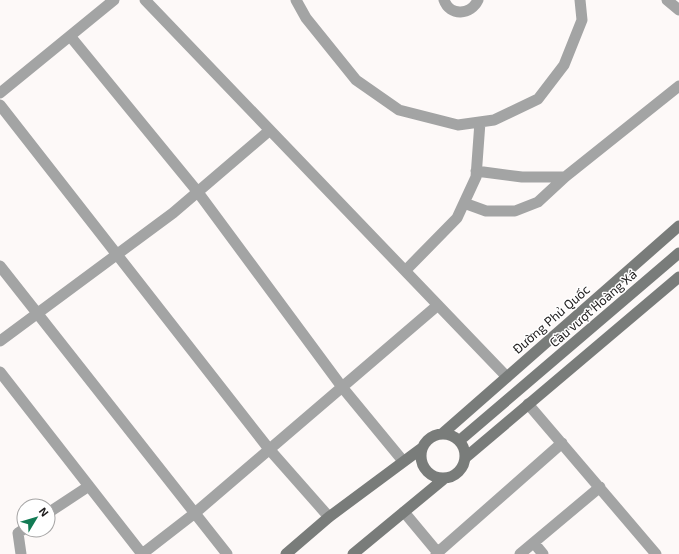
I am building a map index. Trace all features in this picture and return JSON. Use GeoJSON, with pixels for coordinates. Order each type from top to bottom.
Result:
{"type":"FeatureCollection","features":[{"type":"Feature","properties":{"kind":"main road","name":"Đường Phủ Quốc"},"geometry":{"type":"LineString","coordinates":[[442,434],[679,226]]}},
{"type":"Feature","properties":{"kind":"main road","name":"Cầu vượt Hoàng Xá"},"geometry":{"type":"LineString","coordinates":[[459,441],[679,253]]}},
{"type":"Feature","properties":{"kind":"main road"},"geometry":{"type":"LineString","coordinates":[[465,458],[679,277]]}},
{"type":"Feature","properties":{"kind":"main road"},"geometry":{"type":"LineString","coordinates":[[286,554],[329,517],[422,448],[430,438],[436,435],[448,434],[459,441],[465,458],[463,465],[452,476],[445,478],[437,477],[425,469],[421,456],[422,448]]}},
{"type":"Feature","properties":{"kind":"main road"},"geometry":{"type":"LineString","coordinates":[[353,554],[445,478]]}},
{"type":"Feature","properties":{"kind":"street"},"geometry":{"type":"LineString","coordinates":[[0,93],[114,0]]}},
{"type":"Feature","properties":{"kind":"street"},"geometry":{"type":"LineString","coordinates":[[145,0],[406,270],[507,377]]}},
{"type":"Feature","properties":{"kind":"street"},"geometry":{"type":"LineString","coordinates":[[296,0],[306,18],[356,80],[399,110],[458,125],[494,120],[538,99],[564,65],[582,20],[580,0]]}},
{"type":"Feature","properties":{"kind":"street"},"geometry":{"type":"LineString","coordinates":[[444,0],[449,8],[462,13],[468,11],[478,0]]}},
{"type":"Feature","properties":{"kind":"street"},"geometry":{"type":"LineString","coordinates":[[667,0],[679,10]]}},
{"type":"Feature","properties":{"kind":"street"},"geometry":{"type":"LineString","coordinates":[[70,36],[197,192],[342,387],[403,461]]}},
{"type":"Feature","properties":{"kind":"street"},"geometry":{"type":"LineString","coordinates":[[464,203],[486,210],[515,211],[538,202],[565,177],[679,86]]}},
{"type":"Feature","properties":{"kind":"street"},"geometry":{"type":"LineString","coordinates":[[0,105],[269,449],[329,517]]}},
{"type":"Feature","properties":{"kind":"street"},"geometry":{"type":"LineString","coordinates":[[406,270],[457,218],[476,177],[480,122]]}},
{"type":"Feature","properties":{"kind":"street"},"geometry":{"type":"LineString","coordinates":[[0,341],[173,213],[270,130]]}},
{"type":"Feature","properties":{"kind":"street"},"geometry":{"type":"LineString","coordinates":[[476,171],[522,177],[565,177]]}},
{"type":"Feature","properties":{"kind":"street"},"geometry":{"type":"LineString","coordinates":[[0,266],[227,554]]}},
{"type":"Feature","properties":{"kind":"street"},"geometry":{"type":"LineString","coordinates":[[0,372],[142,554],[195,513],[438,304]]}},
{"type":"Feature","properties":{"kind":"street"},"geometry":{"type":"LineString","coordinates":[[528,404],[656,554]]}},
{"type":"Feature","properties":{"kind":"street"},"geometry":{"type":"LineString","coordinates":[[404,512],[437,554],[562,443]]}},
{"type":"Feature","properties":{"kind":"street"},"geometry":{"type":"LineString","coordinates":[[56,508],[89,486]]}},
{"type":"Feature","properties":{"kind":"street"},"geometry":{"type":"LineString","coordinates":[[520,554],[600,487]]}},
{"type":"Feature","properties":{"kind":"street"},"geometry":{"type":"LineString","coordinates":[[19,538],[21,554]]}},
{"type":"Feature","properties":{"kind":"street"},"geometry":{"type":"LineString","coordinates":[[534,543],[543,554]]}}]}
